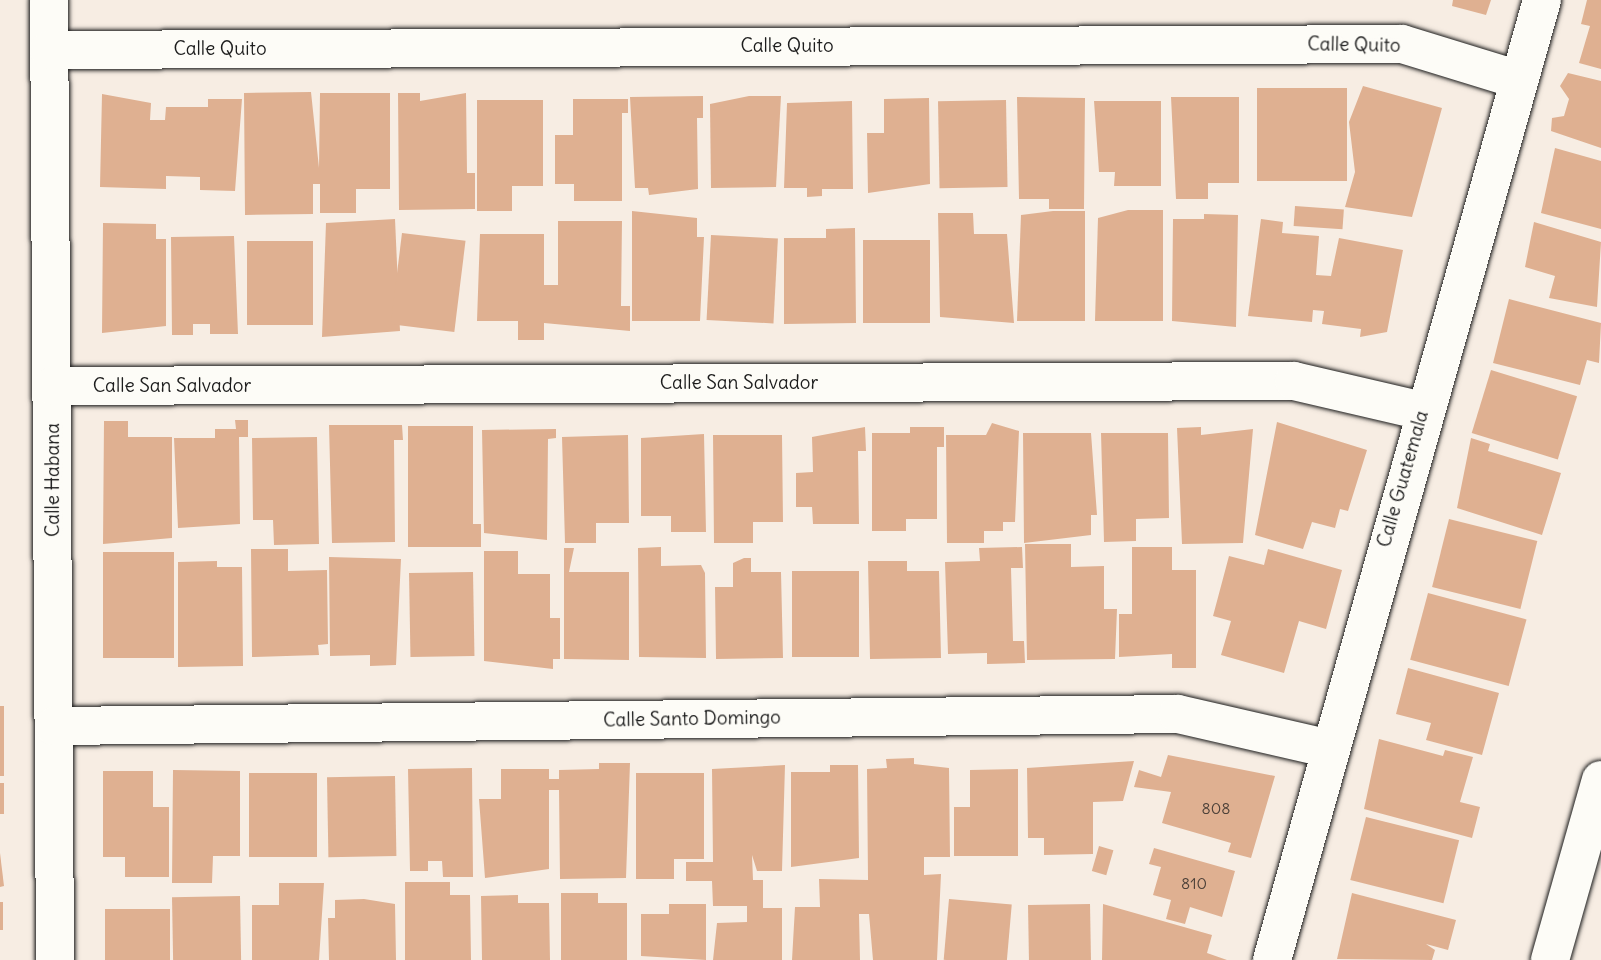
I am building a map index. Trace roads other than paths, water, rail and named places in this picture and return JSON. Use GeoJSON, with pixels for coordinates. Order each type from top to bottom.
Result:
{"type":"FeatureCollection","features":[{"type":"Feature","properties":{"kind":"main road","name":"Calle Habana"},"geometry":{"type":"LineString","coordinates":[[49,0],[55,960]]}},
{"type":"Feature","properties":{"kind":"main road","name":"Calle Guatemala"},"geometry":{"type":"LineString","coordinates":[[1272,960],[1327,748],[1542,0]]}},
{"type":"Feature","properties":{"kind":"main road","name":"Calle Quito"},"geometry":{"type":"LineString","coordinates":[[49,50],[1402,44],[1519,80]]}},
{"type":"Feature","properties":{"kind":"main road","name":"Calle San Salvador"},"geometry":{"type":"LineString","coordinates":[[53,386],[1294,381],[1423,411]]}},
{"type":"Feature","properties":{"kind":"main road","name":"Calle Santo Domingo"},"geometry":{"type":"LineString","coordinates":[[54,726],[1178,714],[1327,748]]}},
{"type":"Feature","properties":{"kind":"main road"},"geometry":{"type":"LineString","coordinates":[[1550,960],[1601,780]]}}]}
